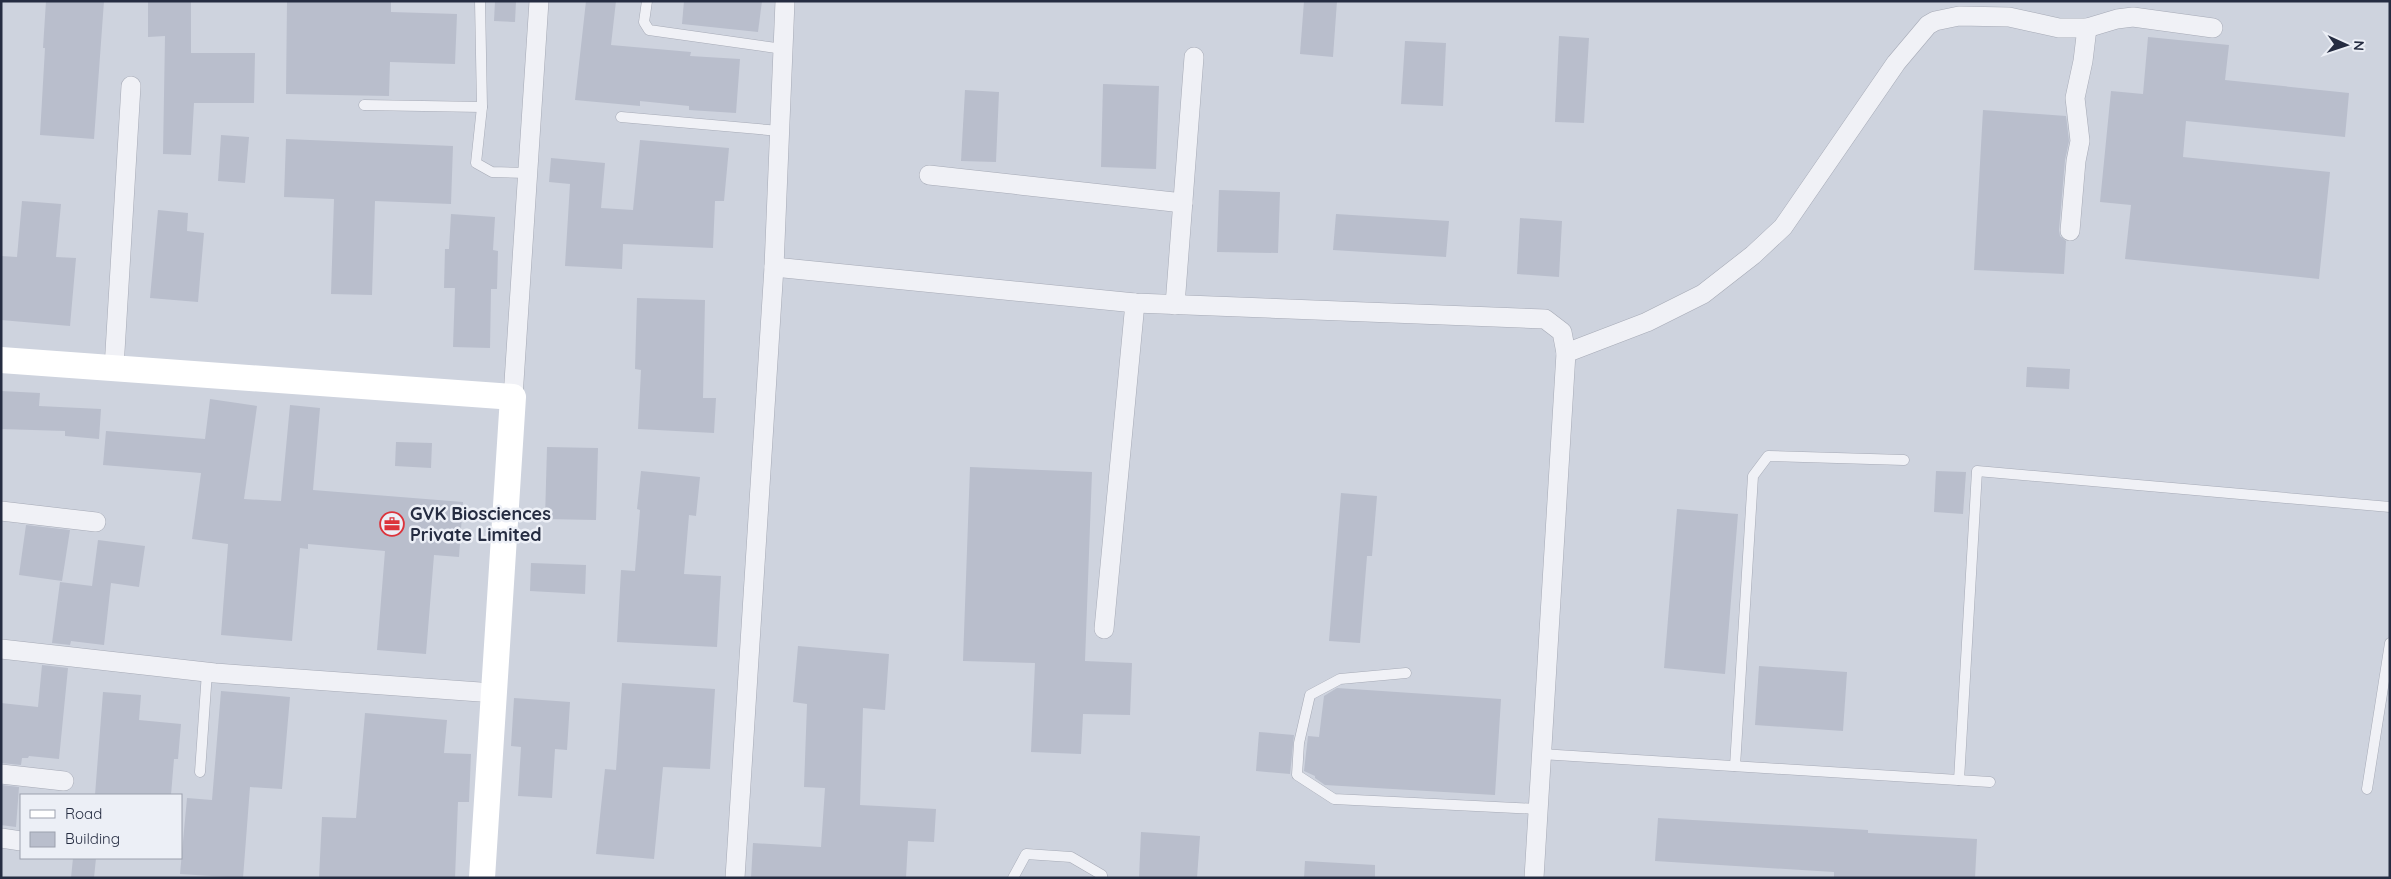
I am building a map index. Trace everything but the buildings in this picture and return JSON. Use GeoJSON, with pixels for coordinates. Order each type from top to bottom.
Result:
{"type":"FeatureCollection","features":[{"type":"Feature","properties":{"kind":"street"},"geometry":{"type":"LineString","coordinates":[[482,878],[539,1]]}},
{"type":"Feature","properties":{"kind":"street"},"geometry":{"type":"LineString","coordinates":[[734,878],[774,267],[785,1]]}},
{"type":"Feature","properties":{"kind":"street"},"geometry":{"type":"LineString","coordinates":[[1566,352],[1647,322],[1703,294],[1753,255],[1783,227],[1896,63],[1928,25],[1946,18],[1973,16],[2009,17],[2059,28],[2087,28],[2117,19],[2133,17],[2213,28]]}},
{"type":"Feature","properties":{"kind":"street"},"geometry":{"type":"LineString","coordinates":[[2070,232],[2076,160],[2080,140],[2075,98],[2083,61],[2087,28]]}},
{"type":"Feature","properties":{"kind":"street"},"geometry":{"type":"LineString","coordinates":[[1175,305],[1194,57]]}},
{"type":"Feature","properties":{"kind":"street"},"geometry":{"type":"LineString","coordinates":[[114,368],[131,86]]}},
{"type":"Feature","properties":{"kind":"street"},"geometry":{"type":"LineString","coordinates":[[928,175],[1183,203]]}},
{"type":"Feature","properties":{"kind":"street"},"geometry":{"type":"LineString","coordinates":[[774,267],[1135,303],[1545,319],[1562,332],[1566,352],[1534,878]]}},
{"type":"Feature","properties":{"kind":"street"},"geometry":{"type":"LineString","coordinates":[[1104,629],[1135,303]]}},
{"type":"Feature","properties":{"kind":"street"},"geometry":{"type":"LineString","coordinates":[[1,360],[512,397]]}},
{"type":"Feature","properties":{"kind":"street"},"geometry":{"type":"LineString","coordinates":[[1,511],[96,522]]}},
{"type":"Feature","properties":{"kind":"street"},"geometry":{"type":"LineString","coordinates":[[1,649],[207,672],[494,693]]}},
{"type":"Feature","properties":{"kind":"street"},"geometry":{"type":"LineString","coordinates":[[1,774],[64,781]]}},
{"type":"Feature","properties":{"kind":"street"},"geometry":{"type":"LineString","coordinates":[[1,838],[20,841]]}},
{"type":"Feature","properties":{"kind":"lane"},"geometry":{"type":"LineString","coordinates":[[480,1],[482,107],[476,163],[492,172],[528,173]]}},
{"type":"Feature","properties":{"kind":"lane"},"geometry":{"type":"LineString","coordinates":[[647,1],[644,22],[649,30],[783,49]]}},
{"type":"Feature","properties":{"kind":"lane"},"geometry":{"type":"LineString","coordinates":[[364,105],[482,107]]}},
{"type":"Feature","properties":{"kind":"lane"},"geometry":{"type":"LineString","coordinates":[[621,117],[780,131]]}},
{"type":"Feature","properties":{"kind":"lane"},"geometry":{"type":"LineString","coordinates":[[1735,766],[1753,476],[1768,456],[1904,460]]}},
{"type":"Feature","properties":{"kind":"lane"},"geometry":{"type":"LineString","coordinates":[[1959,780],[1977,471],[2390,507]]}},
{"type":"Feature","properties":{"kind":"lane"},"geometry":{"type":"LineString","coordinates":[[2367,789],[2390,643]]}},
{"type":"Feature","properties":{"kind":"lane"},"geometry":{"type":"LineString","coordinates":[[200,772],[207,672]]}},
{"type":"Feature","properties":{"kind":"lane"},"geometry":{"type":"LineString","coordinates":[[1406,673],[1340,679],[1310,695],[1299,743],[1297,775],[1334,799],[1538,809]]}},
{"type":"Feature","properties":{"kind":"lane"},"geometry":{"type":"LineString","coordinates":[[1541,754],[1990,782]]}},
{"type":"Feature","properties":{"kind":"lane"},"geometry":{"type":"LineString","coordinates":[[1013,878],[1026,854],[1071,857],[1102,875],[1102,878]]}},
{"type":"Feature","properties":{"kind":"shaded area"},"geometry":{"type":"Polygon","coordinates":[[[1,1],[2390,1],[2390,878],[1,878],[1,1]]]}},
{"type":"Feature","properties":{"kind":"place","name":"GVK Biosciences Private Limited"},"geometry":{"type":"Point","coordinates":[392,524]}}]}
